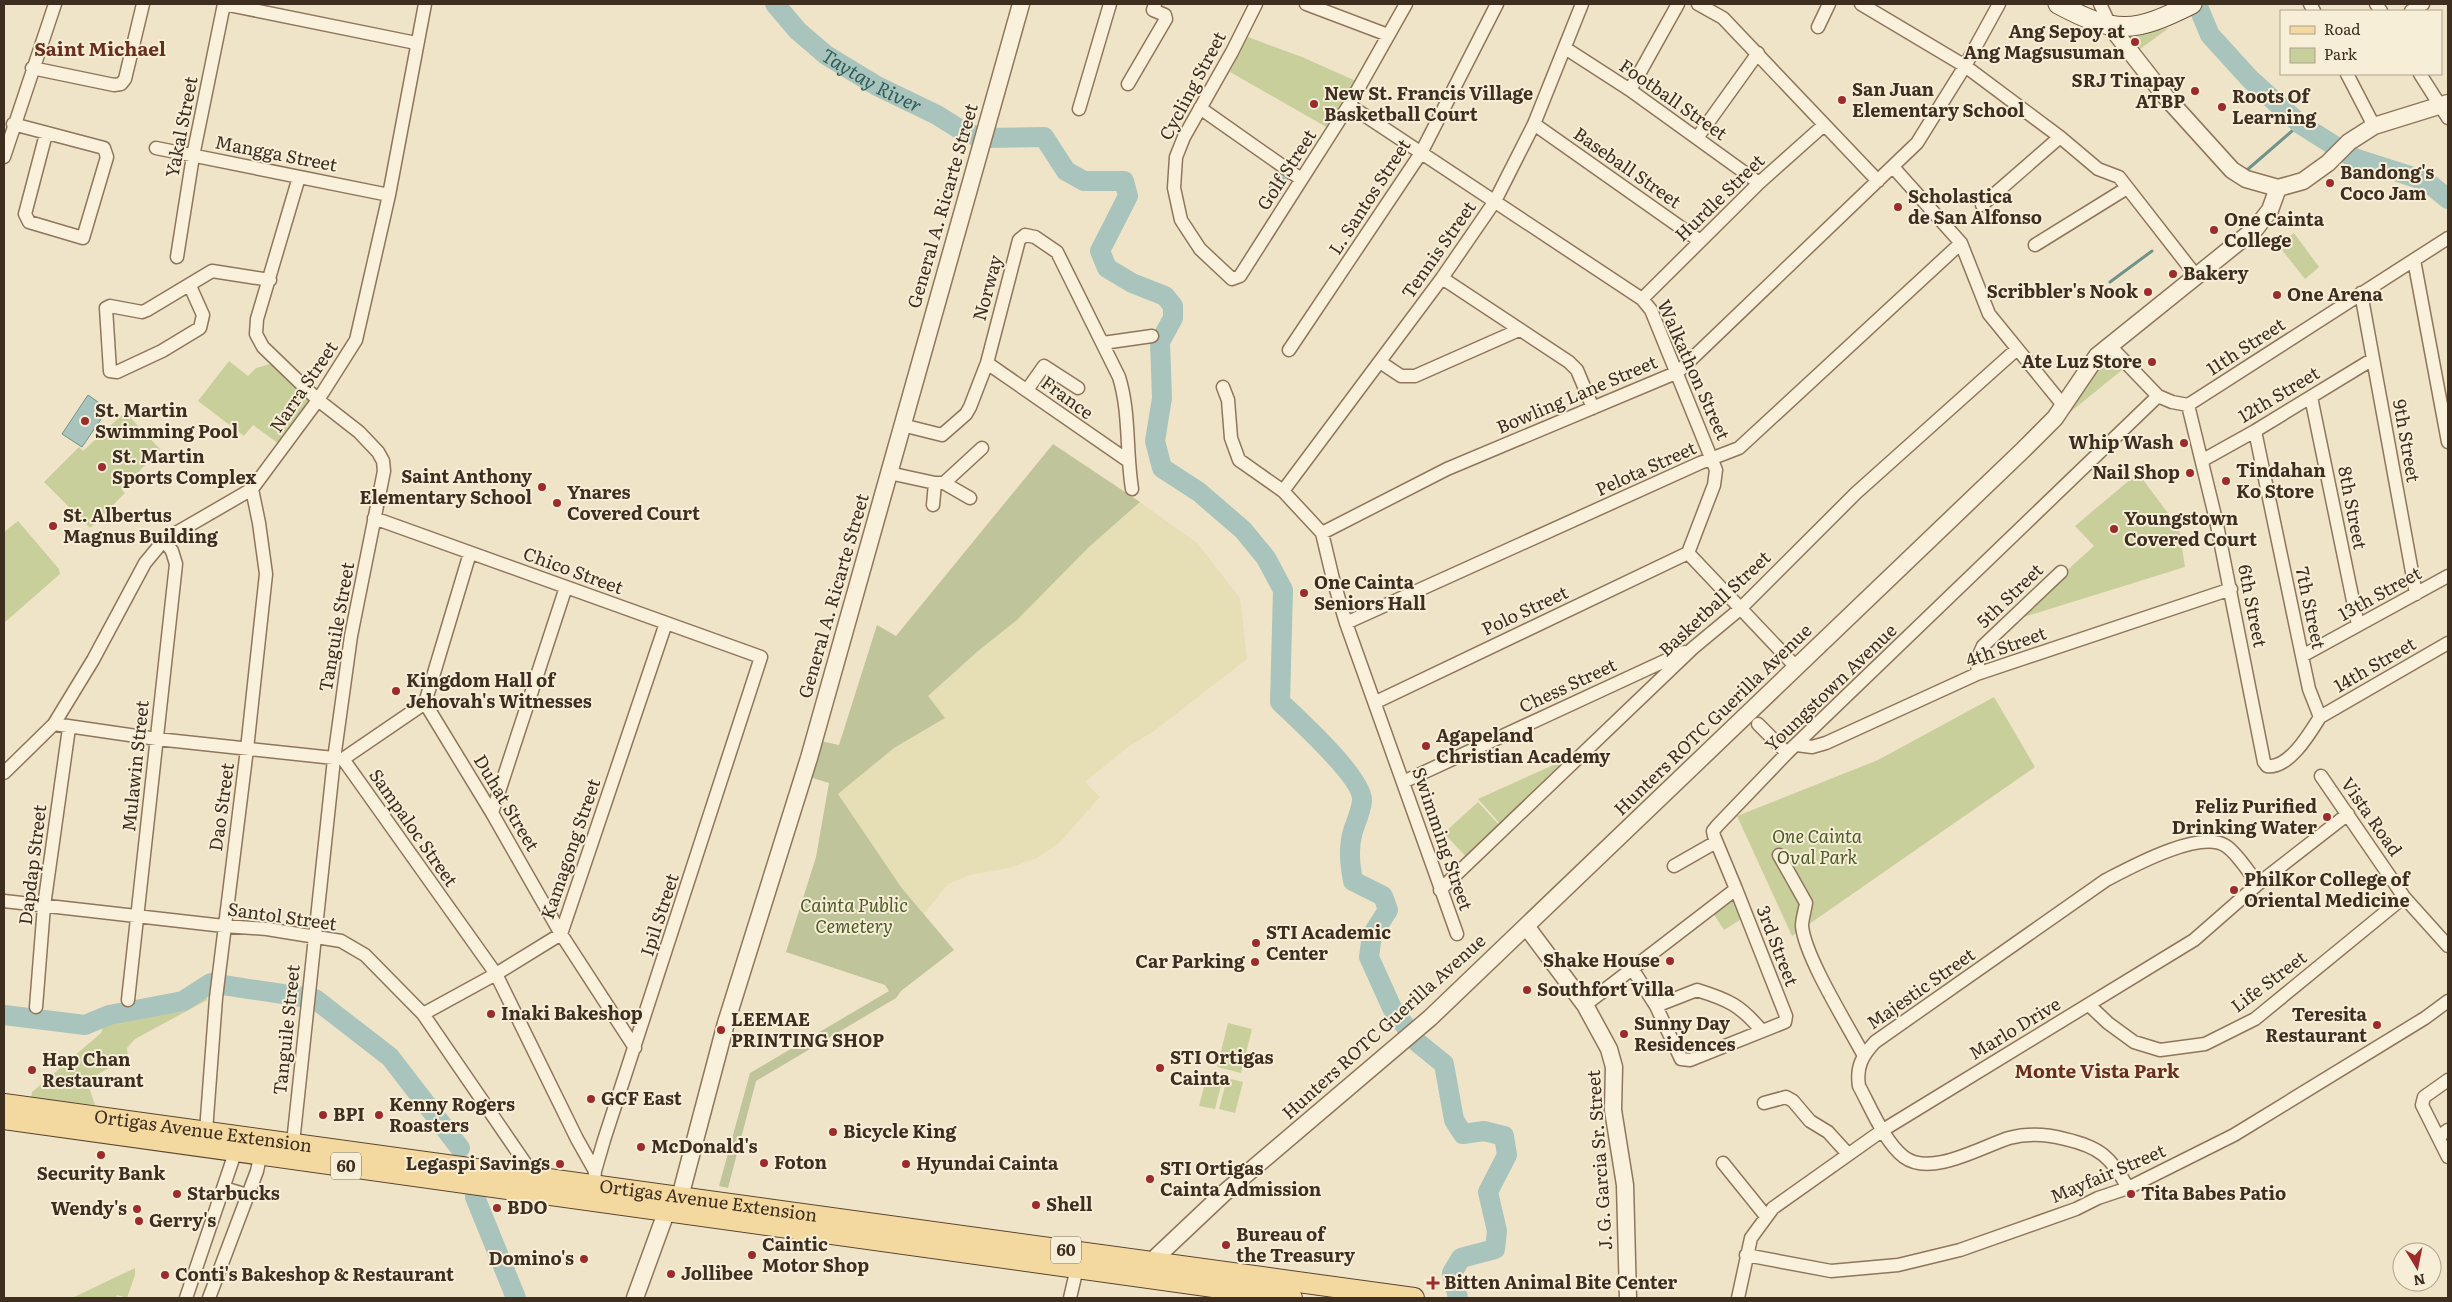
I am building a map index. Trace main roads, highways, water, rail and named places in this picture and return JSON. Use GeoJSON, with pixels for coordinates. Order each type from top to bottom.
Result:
{"type":"FeatureCollection","features":[{"type":"Feature","properties":{"kind":"main road"},"geometry":{"type":"LineString","coordinates":[[2058,4],[2085,18],[2112,27],[2152,22],[2172,15],[2189,5]]}},
{"type":"Feature","properties":{"kind":"main road","name":"Ortigas Avenue Extension"},"geometry":{"type":"LineString","coordinates":[[4,1104],[206,1131],[238,1143]]}},
{"type":"Feature","properties":{"kind":"main road","name":"Ortigas Avenue Extension"},"geometry":{"type":"LineString","coordinates":[[4,1119],[238,1143],[674,1204],[1151,1262],[1408,1298]]}},
{"type":"Feature","properties":{"kind":"main road","name":"Ortigas Avenue Extension"},"geometry":{"type":"LineString","coordinates":[[263,1147],[292,1142],[534,1176],[594,1178],[674,1204],[1077,1268],[1292,1298]]}},
{"type":"Feature","properties":{"kind":"water"},"geometry":{"type":"Polygon","coordinates":[[[1279,171],[1289,177],[1280,194],[1269,188],[1279,171]]]}},
{"type":"Feature","properties":{"kind":"water","name":"St. Martin Swimming Pool"},"geometry":{"type":"Polygon","coordinates":[[[88,395],[108,409],[82,447],[62,434],[88,395]]]}},
{"type":"Feature","properties":{"kind":"waterway","name":"Taytay River"},"geometry":{"type":"LineString","coordinates":[[775,4],[798,31],[826,55],[877,86],[937,115],[964,132],[983,138],[1044,137],[1066,171],[1084,181],[1124,181],[1128,196],[1100,251],[1107,268],[1132,283],[1165,296],[1173,306],[1173,318],[1160,342],[1162,398],[1155,441],[1162,468],[1199,492],[1243,530],[1266,558],[1283,590],[1280,702],[1328,749],[1352,778],[1360,791],[1362,801],[1360,813],[1350,844],[1353,881],[1383,896],[1388,910],[1372,935],[1369,957],[1392,1008],[1417,1042],[1444,1064],[1454,1120],[1463,1134],[1484,1131],[1504,1136],[1507,1155],[1488,1192],[1497,1231],[1495,1249],[1461,1258],[1452,1273],[1458,1298]]}},
{"type":"Feature","properties":{"kind":"waterway"},"geometry":{"type":"LineString","coordinates":[[2197,4],[2210,35],[2250,79],[2300,124],[2354,158],[2426,181],[2448,199]]}},
{"type":"Feature","properties":{"kind":"waterway"},"geometry":{"type":"LineString","coordinates":[[2247,170],[2300,124]]}},
{"type":"Feature","properties":{"kind":"waterway"},"geometry":{"type":"LineString","coordinates":[[2110,282],[2152,251]]}},
{"type":"Feature","properties":{"kind":"waterway"},"geometry":{"type":"LineString","coordinates":[[4,1015],[85,1025],[109,1015],[183,1001],[211,983]]}},
{"type":"Feature","properties":{"kind":"waterway"},"geometry":{"type":"LineString","coordinates":[[223,985],[302,997]]}},
{"type":"Feature","properties":{"kind":"waterway"},"geometry":{"type":"LineString","coordinates":[[315,999],[390,1057],[460,1148]]}},
{"type":"Feature","properties":{"kind":"waterway"},"geometry":{"type":"LineString","coordinates":[[475,1197],[516,1298]]}},
{"type":"Feature","properties":{"kind":"place","name":"Ang Sepoy at Ang Magsusuman"},"geometry":{"type":"Point","coordinates":[2135,42]}},
{"type":"Feature","properties":{"kind":"place","name":"SRJ Tinapay ATBP"},"geometry":{"type":"Point","coordinates":[2195,91]}},
{"type":"Feature","properties":{"kind":"place","name":"San Juan Elementary School"},"geometry":{"type":"Point","coordinates":[1842,100]}},
{"type":"Feature","properties":{"kind":"place","name":"New St. Francis Village Basketball Court"},"geometry":{"type":"Point","coordinates":[1314,104]}},
{"type":"Feature","properties":{"kind":"place","name":"Roots Of Learning"},"geometry":{"type":"Point","coordinates":[2222,107]}},
{"type":"Feature","properties":{"kind":"place","name":"Bandong's Coco Jam"},"geometry":{"type":"Point","coordinates":[2330,183]}},
{"type":"Feature","properties":{"kind":"place","name":"Scholastica de San Alfonso"},"geometry":{"type":"Point","coordinates":[1898,207]}},
{"type":"Feature","properties":{"kind":"place","name":"One Cainta College"},"geometry":{"type":"Point","coordinates":[2214,230]}},
{"type":"Feature","properties":{"kind":"place","name":"Bakery"},"geometry":{"type":"Point","coordinates":[2173,274]}},
{"type":"Feature","properties":{"kind":"place","name":"Scribbler's Nook"},"geometry":{"type":"Point","coordinates":[2148,292]}},
{"type":"Feature","properties":{"kind":"place","name":"One Arena"},"geometry":{"type":"Point","coordinates":[2277,295]}},
{"type":"Feature","properties":{"kind":"place","name":"Ate Luz Store"},"geometry":{"type":"Point","coordinates":[2152,362]}},
{"type":"Feature","properties":{"kind":"place","name":"St. Martin Swimming Pool"},"geometry":{"type":"Point","coordinates":[85,421]}},
{"type":"Feature","properties":{"kind":"place","name":"Whip Wash"},"geometry":{"type":"Point","coordinates":[2184,443]}},
{"type":"Feature","properties":{"kind":"place","name":"St. Martin Sports Complex"},"geometry":{"type":"Point","coordinates":[102,467]}},
{"type":"Feature","properties":{"kind":"place","name":"Nail Shop"},"geometry":{"type":"Point","coordinates":[2190,473]}},
{"type":"Feature","properties":{"kind":"place","name":"Tindahan Ko Store"},"geometry":{"type":"Point","coordinates":[2226,481]}},
{"type":"Feature","properties":{"kind":"place","name":"Saint Anthony Elementary School"},"geometry":{"type":"Point","coordinates":[542,487]}},
{"type":"Feature","properties":{"kind":"place","name":"Ynares Covered Court"},"geometry":{"type":"Point","coordinates":[557,503]}},
{"type":"Feature","properties":{"kind":"place","name":"St. Albertus Magnus Building"},"geometry":{"type":"Point","coordinates":[53,526]}},
{"type":"Feature","properties":{"kind":"place","name":"Youngstown Covered Court"},"geometry":{"type":"Point","coordinates":[2114,529]}},
{"type":"Feature","properties":{"kind":"place","name":"One Cainta Seniors Hall"},"geometry":{"type":"Point","coordinates":[1304,593]}},
{"type":"Feature","properties":{"kind":"place","name":"Kingdom Hall of Jehovah's Witnesses"},"geometry":{"type":"Point","coordinates":[396,691]}},
{"type":"Feature","properties":{"kind":"place","name":"Agapeland Christian Academy"},"geometry":{"type":"Point","coordinates":[1426,746]}},
{"type":"Feature","properties":{"kind":"place","name":"Feliz Purified Drinking Water"},"geometry":{"type":"Point","coordinates":[2327,817]}},
{"type":"Feature","properties":{"kind":"place","name":"PhilKor College of Oriental Medicine"},"geometry":{"type":"Point","coordinates":[2234,890]}},
{"type":"Feature","properties":{"kind":"place","name":"STI Academic Center"},"geometry":{"type":"Point","coordinates":[1256,943]}},
{"type":"Feature","properties":{"kind":"place","name":"Shake House"},"geometry":{"type":"Point","coordinates":[1670,961]}},
{"type":"Feature","properties":{"kind":"place","name":"Car Parking"},"geometry":{"type":"Point","coordinates":[1255,962]}},
{"type":"Feature","properties":{"kind":"place","name":"Southfort Villa"},"geometry":{"type":"Point","coordinates":[1527,990]}},
{"type":"Feature","properties":{"kind":"place","name":"Inaki Bakeshop"},"geometry":{"type":"Point","coordinates":[491,1014]}},
{"type":"Feature","properties":{"kind":"place","name":"Teresita Restaurant"},"geometry":{"type":"Point","coordinates":[2377,1025]}},
{"type":"Feature","properties":{"kind":"place","name":"LEEMAE PRINTING SHOP"},"geometry":{"type":"Point","coordinates":[721,1030]}},
{"type":"Feature","properties":{"kind":"place","name":"Sunny Day Residences"},"geometry":{"type":"Point","coordinates":[1624,1034]}},
{"type":"Feature","properties":{"kind":"place","name":"STI Ortigas Cainta"},"geometry":{"type":"Point","coordinates":[1160,1068]}},
{"type":"Feature","properties":{"kind":"place","name":"Hap Chan Restaurant"},"geometry":{"type":"Point","coordinates":[32,1070]}},
{"type":"Feature","properties":{"kind":"place","name":"GCF East"},"geometry":{"type":"Point","coordinates":[591,1099]}},
{"type":"Feature","properties":{"kind":"place","name":"BPI"},"geometry":{"type":"Point","coordinates":[323,1115]}},
{"type":"Feature","properties":{"kind":"place","name":"Kenny Rogers Roasters"},"geometry":{"type":"Point","coordinates":[379,1115]}},
{"type":"Feature","properties":{"kind":"place","name":"Bicycle King"},"geometry":{"type":"Point","coordinates":[833,1132]}},
{"type":"Feature","properties":{"kind":"place","name":"McDonald's"},"geometry":{"type":"Point","coordinates":[641,1147]}},
{"type":"Feature","properties":{"kind":"place","name":"Security Bank"},"geometry":{"type":"Point","coordinates":[101,1155]}},
{"type":"Feature","properties":{"kind":"place","name":"Foton"},"geometry":{"type":"Point","coordinates":[764,1163]}},
{"type":"Feature","properties":{"kind":"place","name":"Legaspi Savings"},"geometry":{"type":"Point","coordinates":[560,1164]}},
{"type":"Feature","properties":{"kind":"place","name":"Hyundai Cainta"},"geometry":{"type":"Point","coordinates":[906,1164]}},
{"type":"Feature","properties":{"kind":"place","name":"STI Ortigas Cainta Admission"},"geometry":{"type":"Point","coordinates":[1150,1179]}},
{"type":"Feature","properties":{"kind":"place","name":"Starbucks"},"geometry":{"type":"Point","coordinates":[177,1194]}},
{"type":"Feature","properties":{"kind":"place","name":"Tita Babes Patio"},"geometry":{"type":"Point","coordinates":[2131,1194]}},
{"type":"Feature","properties":{"kind":"place","name":"Shell"},"geometry":{"type":"Point","coordinates":[1036,1205]}},
{"type":"Feature","properties":{"kind":"place","name":"BDO"},"geometry":{"type":"Point","coordinates":[497,1208]}},
{"type":"Feature","properties":{"kind":"place","name":"Wendy's"},"geometry":{"type":"Point","coordinates":[137,1209]}},
{"type":"Feature","properties":{"kind":"place","name":"Gerry's"},"geometry":{"type":"Point","coordinates":[139,1221]}},
{"type":"Feature","properties":{"kind":"place","name":"Bureau of the Treasury"},"geometry":{"type":"Point","coordinates":[1226,1245]}},
{"type":"Feature","properties":{"kind":"place","name":"Caintic Motor Shop"},"geometry":{"type":"Point","coordinates":[752,1255]}},
{"type":"Feature","properties":{"kind":"place","name":"Domino's"},"geometry":{"type":"Point","coordinates":[584,1259]}},
{"type":"Feature","properties":{"kind":"place","name":"Jollibee"},"geometry":{"type":"Point","coordinates":[671,1274]}},
{"type":"Feature","properties":{"kind":"place","name":"Conti's Bakeshop & Restaurant"},"geometry":{"type":"Point","coordinates":[165,1275]}},
{"type":"Feature","properties":{"kind":"place","name":"Bitten Animal Bite Center"},"geometry":{"type":"Point","coordinates":[1433,1283]}},
{"type":"Feature","properties":{"kind":"district","name":"Saint Michael"},"geometry":{"type":"Point","coordinates":[100,49]}},
{"type":"Feature","properties":{"kind":"district","name":"Monte Vista Park"},"geometry":{"type":"Point","coordinates":[2097,1071]}},
{"type":"Feature","properties":{"kind":"park label","name":"One Cainta Oval Park"},"geometry":{"type":"Point","coordinates":[1817,848]}},
{"type":"Feature","properties":{"kind":"park label","name":"Cainta Public Cemetery"},"geometry":{"type":"Point","coordinates":[854,916]}}]}
